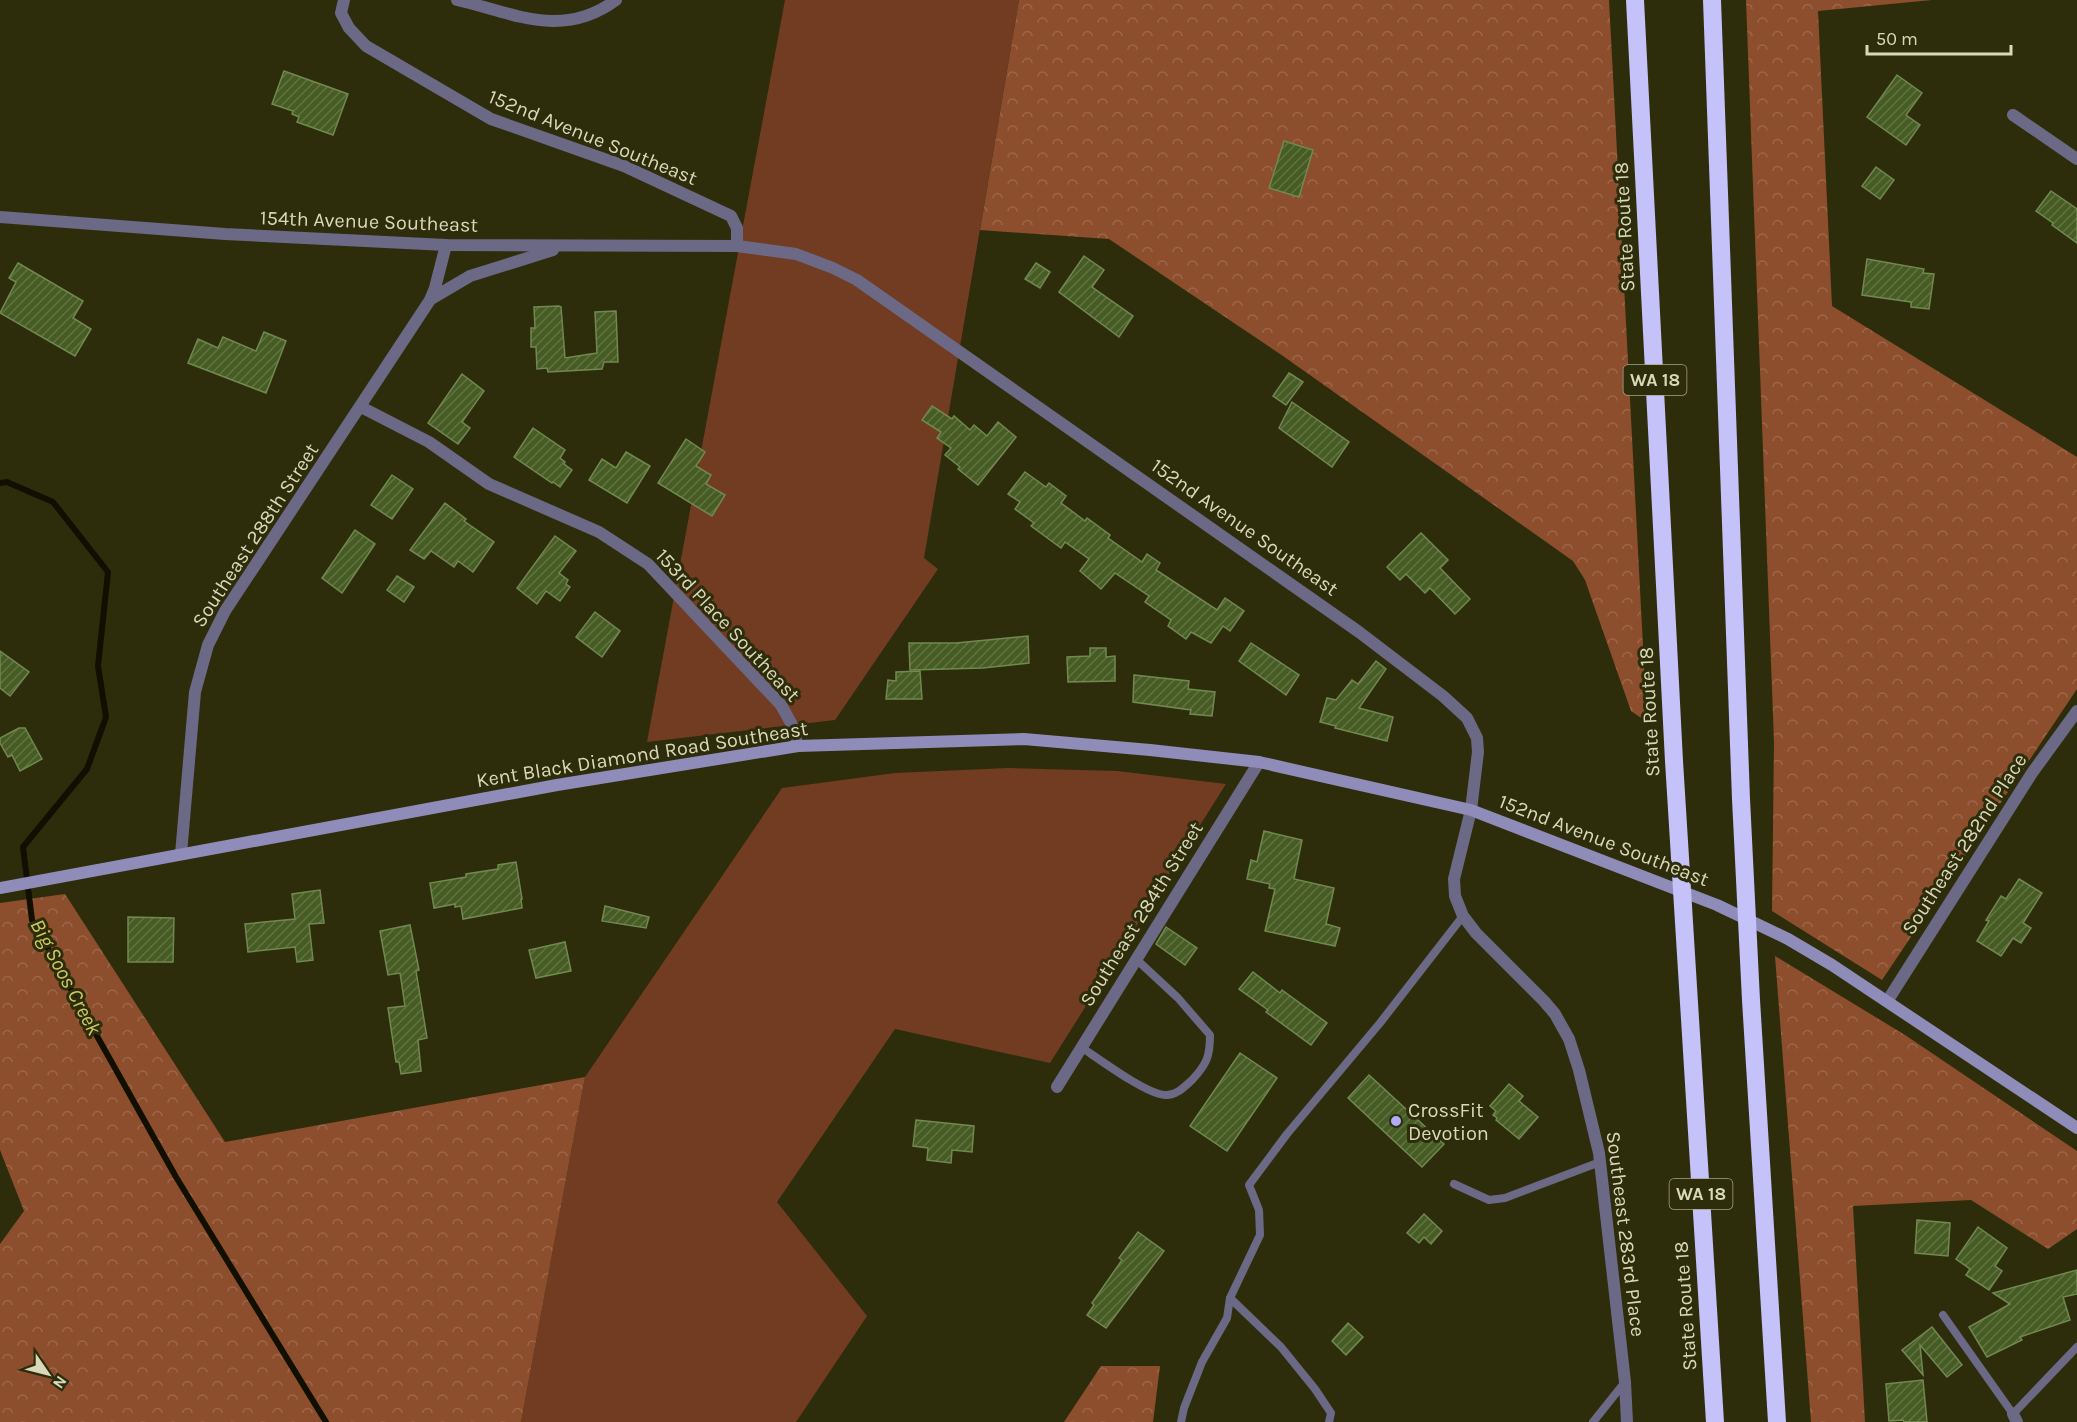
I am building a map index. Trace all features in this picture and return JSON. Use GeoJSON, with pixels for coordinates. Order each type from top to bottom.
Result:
{"type":"FeatureCollection","features":[{"type":"Feature","properties":{"kind":"highway","name":"State Route 18"},"geometry":{"type":"LineString","coordinates":[[1635,0],[1674,761],[1715,1422]]}},
{"type":"Feature","properties":{"kind":"highway"},"geometry":{"type":"LineString","coordinates":[[1712,0],[1741,799],[1777,1422]]}},
{"type":"Feature","properties":{"kind":"street","name":"152nd Avenue Southeast"},"geometry":{"type":"LineString","coordinates":[[344,0],[341,13],[349,28],[366,46],[491,119],[624,166],[731,216],[737,228],[737,246],[796,254],[857,280],[1359,632],[1458,708],[1473,727],[1478,752],[1471,810],[1717,905],[1788,939],[1888,1000],[2077,1128]]}},
{"type":"Feature","properties":{"kind":"street"},"geometry":{"type":"LineString","coordinates":[[456,0],[537,20],[562,22],[590,16],[616,0]]}},
{"type":"Feature","properties":{"kind":"street"},"geometry":{"type":"LineString","coordinates":[[2013,115],[2077,159]]}},
{"type":"Feature","properties":{"kind":"street","name":"154th Avenue Southeast"},"geometry":{"type":"LineString","coordinates":[[0,217],[203,233],[446,245],[737,246]]}},
{"type":"Feature","properties":{"kind":"street","name":"Southeast 288th Street"},"geometry":{"type":"LineString","coordinates":[[181,854],[195,692],[208,645],[225,611],[430,300],[446,245]]}},
{"type":"Feature","properties":{"kind":"street","name":"Southeast 288th Street"},"geometry":{"type":"LineString","coordinates":[[430,300],[450,286],[478,273],[565,246]]}},
{"type":"Feature","properties":{"kind":"street","name":"153rd Place Southeast"},"geometry":{"type":"LineString","coordinates":[[361,407],[429,442],[489,484],[599,532],[648,564],[781,705],[791,723],[798,746]]}},
{"type":"Feature","properties":{"kind":"street","name":"Southeast 282nd Place"},"geometry":{"type":"LineString","coordinates":[[1888,1000],[2032,773],[2077,711]]}},
{"type":"Feature","properties":{"kind":"street","name":"Kent Black Diamond Road Southeast"},"geometry":{"type":"LineString","coordinates":[[0,888],[557,785],[798,746],[1024,739],[1150,750],[1259,762],[1471,810]]}},
{"type":"Feature","properties":{"kind":"street","name":"Southeast 284th Street"},"geometry":{"type":"LineString","coordinates":[[1057,1088],[1259,762]]}},
{"type":"Feature","properties":{"kind":"street","name":"Southeast 283rd Place"},"geometry":{"type":"LineString","coordinates":[[1471,810],[1454,879],[1455,896],[1463,916],[1476,933],[1544,1001],[1562,1026],[1579,1070],[1600,1162],[1625,1382],[1627,1422]]}},
{"type":"Feature","properties":{"kind":"lane"},"geometry":{"type":"LineString","coordinates":[[1181,1422],[1202,1362],[1227,1318],[1230,1299],[1260,1235],[1259,1210],[1249,1185],[1287,1134],[1380,1023],[1463,916]]}},
{"type":"Feature","properties":{"kind":"lane"},"geometry":{"type":"LineString","coordinates":[[1081,1047],[1149,1091],[1166,1095],[1182,1090],[1201,1070],[1210,1054],[1210,1035],[1178,998],[1136,959]]}},
{"type":"Feature","properties":{"kind":"lane"},"geometry":{"type":"LineString","coordinates":[[1454,1184],[1489,1200],[1505,1198],[1600,1162]]}},
{"type":"Feature","properties":{"kind":"lane"},"geometry":{"type":"LineString","coordinates":[[1230,1299],[1281,1347],[1315,1389],[1330,1413],[1329,1422]]}},
{"type":"Feature","properties":{"kind":"lane"},"geometry":{"type":"LineString","coordinates":[[1942,1315],[2015,1418],[2077,1347]]}},
{"type":"Feature","properties":{"kind":"lane"},"geometry":{"type":"LineString","coordinates":[[1593,1422],[1625,1382]]}},
{"type":"Feature","properties":{"kind":"shaded area"},"geometry":{"type":"Polygon","coordinates":[[[785,0],[1019,0],[924,558],[938,569],[835,720],[647,742],[785,0]]]}},
{"type":"Feature","properties":{"kind":"shaded area"},"geometry":{"type":"Polygon","coordinates":[[[1008,768],[1117,771],[1226,784],[1050,1063],[895,1029],[777,1202],[867,1316],[796,1422],[521,1422],[585,1077],[782,788],[895,773],[1008,768]]]}},
{"type":"Feature","properties":{"kind":"green space"},"geometry":{"type":"Polygon","coordinates":[[[1019,0],[1609,0],[1647,722],[1631,711],[1585,580],[1573,561],[1283,356],[1109,239],[980,230],[1019,0]]]}},
{"type":"Feature","properties":{"kind":"green space"},"geometry":{"type":"Polygon","coordinates":[[[1746,0],[1932,0],[1818,11],[1832,306],[2077,457],[2077,689],[1882,980],[1772,911],[1774,742],[1746,0]]]}},
{"type":"Feature","properties":{"kind":"green space"},"geometry":{"type":"Polygon","coordinates":[[[65,894],[225,1142],[585,1077],[521,1422],[0,1422],[0,1244],[24,1211],[0,1150],[0,903],[65,894]]]}},
{"type":"Feature","properties":{"kind":"green space"},"geometry":{"type":"Polygon","coordinates":[[[1775,956],[1905,1035],[2077,1151],[2077,1229],[2048,1249],[1971,1200],[1853,1206],[1865,1422],[1811,1422],[1775,956]]]}},
{"type":"Feature","properties":{"kind":"green space"},"geometry":{"type":"Polygon","coordinates":[[[1101,1366],[1160,1366],[1153,1422],[1064,1422],[1101,1366]]]}},
{"type":"Feature","properties":{"kind":"building"},"geometry":{"type":"Polygon","coordinates":[[[284,71],[348,94],[333,135],[297,122],[299,117],[292,114],[293,111],[272,104],[284,71]]]}},
{"type":"Feature","properties":{"kind":"building"},"geometry":{"type":"Polygon","coordinates":[[[1897,75],[1922,93],[1906,115],[1920,125],[1906,145],[1867,117],[1897,75]]]}},
{"type":"Feature","properties":{"kind":"building"},"geometry":{"type":"Polygon","coordinates":[[[1284,141],[1313,150],[1299,197],[1269,188],[1284,141]]]}},
{"type":"Feature","properties":{"kind":"building"},"geometry":{"type":"Polygon","coordinates":[[[1876,167],[1894,180],[1880,199],[1862,186],[1876,167]]]}},
{"type":"Feature","properties":{"kind":"building"},"geometry":{"type":"Polygon","coordinates":[[[2051,191],[2077,209],[2077,243],[2036,211],[2051,191]]]}},
{"type":"Feature","properties":{"kind":"building"},"geometry":{"type":"Polygon","coordinates":[[[1084,256],[1104,270],[1092,287],[1133,316],[1119,337],[1059,292],[1084,256]]]}},
{"type":"Feature","properties":{"kind":"building"},"geometry":{"type":"Polygon","coordinates":[[[1867,259],[1924,269],[1923,273],[1934,274],[1929,309],[1911,307],[1911,302],[1862,295],[1867,259]]]}},
{"type":"Feature","properties":{"kind":"building"},"geometry":{"type":"Polygon","coordinates":[[[18,263],[83,301],[73,318],[91,329],[75,356],[0,313],[16,282],[9,278],[18,263]]]}},
{"type":"Feature","properties":{"kind":"building"},"geometry":{"type":"Polygon","coordinates":[[[1036,263],[1050,272],[1040,288],[1025,279],[1036,263]]]}},
{"type":"Feature","properties":{"kind":"building"},"geometry":{"type":"Polygon","coordinates":[[[534,307],[561,307],[565,358],[597,353],[595,312],[616,311],[618,362],[604,362],[602,369],[548,372],[547,368],[537,369],[536,347],[531,347],[531,328],[535,328],[534,307]]]}},
{"type":"Feature","properties":{"kind":"building"},"geometry":{"type":"Polygon","coordinates":[[[264,332],[286,341],[266,393],[188,363],[198,339],[218,348],[223,337],[256,351],[264,332]]]}},
{"type":"Feature","properties":{"kind":"building"},"geometry":{"type":"Polygon","coordinates":[[[1289,373],[1303,382],[1286,405],[1273,396],[1289,373]]]}},
{"type":"Feature","properties":{"kind":"building"},"geometry":{"type":"Polygon","coordinates":[[[462,374],[484,391],[462,422],[470,428],[458,444],[428,423],[462,374]]]}},
{"type":"Feature","properties":{"kind":"building"},"geometry":{"type":"Polygon","coordinates":[[[1292,402],[1349,442],[1332,467],[1279,428],[1292,402]]]}},
{"type":"Feature","properties":{"kind":"building"},"geometry":{"type":"Polygon","coordinates":[[[932,406],[952,419],[954,416],[970,430],[974,425],[987,436],[998,422],[1016,437],[978,485],[945,455],[951,448],[937,438],[941,432],[922,420],[932,406]]]}},
{"type":"Feature","properties":{"kind":"building"},"geometry":{"type":"Polygon","coordinates":[[[533,428],[565,450],[560,458],[572,470],[560,487],[514,457],[533,428]]]}},
{"type":"Feature","properties":{"kind":"building"},"geometry":{"type":"Polygon","coordinates":[[[686,439],[705,452],[696,466],[711,475],[706,484],[725,495],[712,516],[658,483],[686,439]]]}},
{"type":"Feature","properties":{"kind":"building"},"geometry":{"type":"Polygon","coordinates":[[[626,452],[650,466],[627,503],[589,480],[602,459],[616,468],[626,452]]]}},
{"type":"Feature","properties":{"kind":"building"},"geometry":{"type":"Polygon","coordinates":[[[1025,472],[1046,487],[1049,483],[1066,496],[1061,503],[1085,521],[1087,518],[1110,535],[1108,538],[1142,562],[1147,554],[1160,563],[1156,570],[1217,610],[1225,598],[1244,611],[1230,631],[1223,626],[1211,643],[1191,632],[1186,639],[1168,626],[1171,620],[1145,602],[1149,596],[1115,573],[1101,589],[1080,571],[1089,559],[1065,542],[1061,548],[1031,526],[1034,523],[1015,509],[1020,502],[1008,494],[1025,472]]]}},
{"type":"Feature","properties":{"kind":"building"},"geometry":{"type":"Polygon","coordinates":[[[392,475],[413,489],[392,519],[371,505],[392,475]]]}},
{"type":"Feature","properties":{"kind":"building"},"geometry":{"type":"Polygon","coordinates":[[[445,503],[466,519],[464,521],[494,542],[473,572],[458,561],[454,567],[431,551],[424,559],[410,550],[445,503]]]}},
{"type":"Feature","properties":{"kind":"building"},"geometry":{"type":"Polygon","coordinates":[[[355,530],[375,544],[342,593],[322,578],[355,530]]]}},
{"type":"Feature","properties":{"kind":"building"},"geometry":{"type":"Polygon","coordinates":[[[1421,533],[1448,560],[1440,568],[1470,599],[1455,614],[1430,588],[1425,593],[1406,574],[1400,580],[1387,567],[1421,533]]]}},
{"type":"Feature","properties":{"kind":"building"},"geometry":{"type":"Polygon","coordinates":[[[555,536],[576,551],[559,573],[568,580],[566,584],[570,587],[560,601],[546,591],[537,604],[517,588],[555,536]]]}},
{"type":"Feature","properties":{"kind":"building"},"geometry":{"type":"Polygon","coordinates":[[[397,576],[414,587],[404,602],[387,590],[397,576]]]}},
{"type":"Feature","properties":{"kind":"building"},"geometry":{"type":"Polygon","coordinates":[[[595,612],[620,631],[602,657],[576,637],[595,612]]]}},
{"type":"Feature","properties":{"kind":"building"},"geometry":{"type":"Polygon","coordinates":[[[1028,636],[1029,663],[983,668],[910,670],[909,643],[956,643],[1028,636]]]}},
{"type":"Feature","properties":{"kind":"building"},"geometry":{"type":"Polygon","coordinates":[[[1251,643],[1299,675],[1286,695],[1239,661],[1251,643]]]}},
{"type":"Feature","properties":{"kind":"building"},"geometry":{"type":"Polygon","coordinates":[[[1090,648],[1106,648],[1106,657],[1115,656],[1115,681],[1068,682],[1067,657],[1090,656],[1090,648]]]}},
{"type":"Feature","properties":{"kind":"building"},"geometry":{"type":"Polygon","coordinates":[[[0,651],[29,672],[10,696],[0,688],[0,651]]]}},
{"type":"Feature","properties":{"kind":"building"},"geometry":{"type":"Polygon","coordinates":[[[1376,661],[1386,669],[1359,708],[1393,717],[1387,741],[1320,722],[1327,698],[1336,700],[1352,680],[1358,684],[1376,661]]]}},
{"type":"Feature","properties":{"kind":"building"},"geometry":{"type":"Polygon","coordinates":[[[920,671],[922,699],[886,699],[888,680],[896,681],[896,672],[920,671]]]}},
{"type":"Feature","properties":{"kind":"building"},"geometry":{"type":"Polygon","coordinates":[[[1134,675],[1189,681],[1188,689],[1215,692],[1212,716],[1190,714],[1191,710],[1133,702],[1134,675]]]}},
{"type":"Feature","properties":{"kind":"building"},"geometry":{"type":"Polygon","coordinates":[[[19,728],[25,728],[42,759],[20,771],[12,755],[8,757],[0,743],[0,738],[19,728]]]}},
{"type":"Feature","properties":{"kind":"building"},"geometry":{"type":"Polygon","coordinates":[[[1264,831],[1302,840],[1294,879],[1334,888],[1326,924],[1340,928],[1335,946],[1265,931],[1275,889],[1269,888],[1270,884],[1247,879],[1251,860],[1257,862],[1264,831]]]}},
{"type":"Feature","properties":{"kind":"building"},"geometry":{"type":"Polygon","coordinates":[[[516,862],[522,908],[463,919],[461,906],[455,907],[455,904],[434,908],[430,883],[466,877],[466,874],[498,869],[498,865],[516,862]]]}},
{"type":"Feature","properties":{"kind":"building"},"geometry":{"type":"Polygon","coordinates":[[[2019,879],[2042,893],[2023,923],[2031,928],[2021,943],[2013,938],[2001,956],[1977,941],[1989,921],[1986,920],[2001,896],[2006,899],[2019,879]]]}},
{"type":"Feature","properties":{"kind":"building"},"geometry":{"type":"Polygon","coordinates":[[[320,890],[324,923],[309,924],[313,960],[297,962],[295,947],[248,952],[245,924],[295,919],[292,894],[320,890]]]}},
{"type":"Feature","properties":{"kind":"building"},"geometry":{"type":"Polygon","coordinates":[[[605,906],[649,917],[646,928],[602,921],[605,906]]]}},
{"type":"Feature","properties":{"kind":"building"},"geometry":{"type":"Polygon","coordinates":[[[128,917],[174,918],[173,962],[128,962],[128,917]]]}},
{"type":"Feature","properties":{"kind":"building"},"geometry":{"type":"Polygon","coordinates":[[[410,925],[419,970],[416,971],[427,1038],[418,1040],[421,1071],[401,1074],[399,1062],[396,1062],[388,1008],[405,1006],[400,973],[388,975],[380,931],[410,925]]]}},
{"type":"Feature","properties":{"kind":"building"},"geometry":{"type":"Polygon","coordinates":[[[1166,927],[1197,948],[1185,965],[1156,944],[1166,927]]]}},
{"type":"Feature","properties":{"kind":"building"},"geometry":{"type":"Polygon","coordinates":[[[565,942],[571,971],[536,978],[529,950],[565,942]]]}},
{"type":"Feature","properties":{"kind":"building"},"geometry":{"type":"Polygon","coordinates":[[[1253,972],[1280,993],[1282,990],[1327,1023],[1311,1045],[1239,989],[1253,972]]]}},
{"type":"Feature","properties":{"kind":"building"},"geometry":{"type":"Polygon","coordinates":[[[1240,1053],[1277,1078],[1227,1151],[1190,1126],[1240,1053]]]}},
{"type":"Feature","properties":{"kind":"building","name":"CrossFit Devotion"},"geometry":{"type":"Polygon","coordinates":[[[1369,1075],[1444,1144],[1422,1167],[1348,1098],[1369,1075]]]}},
{"type":"Feature","properties":{"kind":"building"},"geometry":{"type":"Polygon","coordinates":[[[1509,1084],[1523,1096],[1519,1101],[1538,1117],[1519,1139],[1496,1120],[1497,1118],[1493,1115],[1496,1111],[1490,1106],[1509,1084]]]}},
{"type":"Feature","properties":{"kind":"building"},"geometry":{"type":"Polygon","coordinates":[[[916,1120],[974,1126],[972,1152],[952,1150],[951,1163],[927,1160],[928,1148],[913,1146],[916,1120]]]}},
{"type":"Feature","properties":{"kind":"building"},"geometry":{"type":"Polygon","coordinates":[[[1424,1214],[1442,1231],[1431,1244],[1424,1237],[1419,1243],[1407,1233],[1424,1214]]]}},
{"type":"Feature","properties":{"kind":"building"},"geometry":{"type":"Polygon","coordinates":[[[1917,1220],[1950,1223],[1948,1256],[1915,1253],[1917,1220]]]}},
{"type":"Feature","properties":{"kind":"building"},"geometry":{"type":"Polygon","coordinates":[[[1978,1227],[2007,1248],[1995,1266],[2002,1271],[1989,1290],[1966,1275],[1970,1269],[1956,1259],[1978,1227]]]}},
{"type":"Feature","properties":{"kind":"building"},"geometry":{"type":"Polygon","coordinates":[[[1138,1232],[1164,1251],[1106,1328],[1087,1315],[1094,1305],[1092,1303],[1122,1260],[1119,1258],[1138,1232]]]}},
{"type":"Feature","properties":{"kind":"building"},"geometry":{"type":"Polygon","coordinates":[[[2077,1270],[2077,1294],[2063,1297],[2070,1320],[2020,1337],[2022,1340],[1987,1357],[1969,1327],[2010,1304],[1993,1293],[2077,1270]]]}},
{"type":"Feature","properties":{"kind":"building"},"geometry":{"type":"Polygon","coordinates":[[[1348,1323],[1363,1337],[1346,1355],[1332,1341],[1348,1323]]]}},
{"type":"Feature","properties":{"kind":"building"},"geometry":{"type":"Polygon","coordinates":[[[1932,1327],[1962,1365],[1947,1377],[1920,1345],[1923,1375],[1902,1350],[1932,1327]]]}},
{"type":"Feature","properties":{"kind":"building"},"geometry":{"type":"Polygon","coordinates":[[[1923,1380],[1927,1422],[1889,1421],[1886,1384],[1923,1380]]]}},
{"type":"Feature","properties":{"kind":"waterway","name":"Big Soos Creek"},"geometry":{"type":"LineString","coordinates":[[0,483],[7,482],[53,502],[108,572],[98,666],[106,717],[87,769],[23,847],[32,920],[176,1177],[326,1422]]}},
{"type":"Feature","properties":{"kind":"place","name":"CrossFit Devotion"},"geometry":{"type":"Point","coordinates":[1396,1121]}}]}
